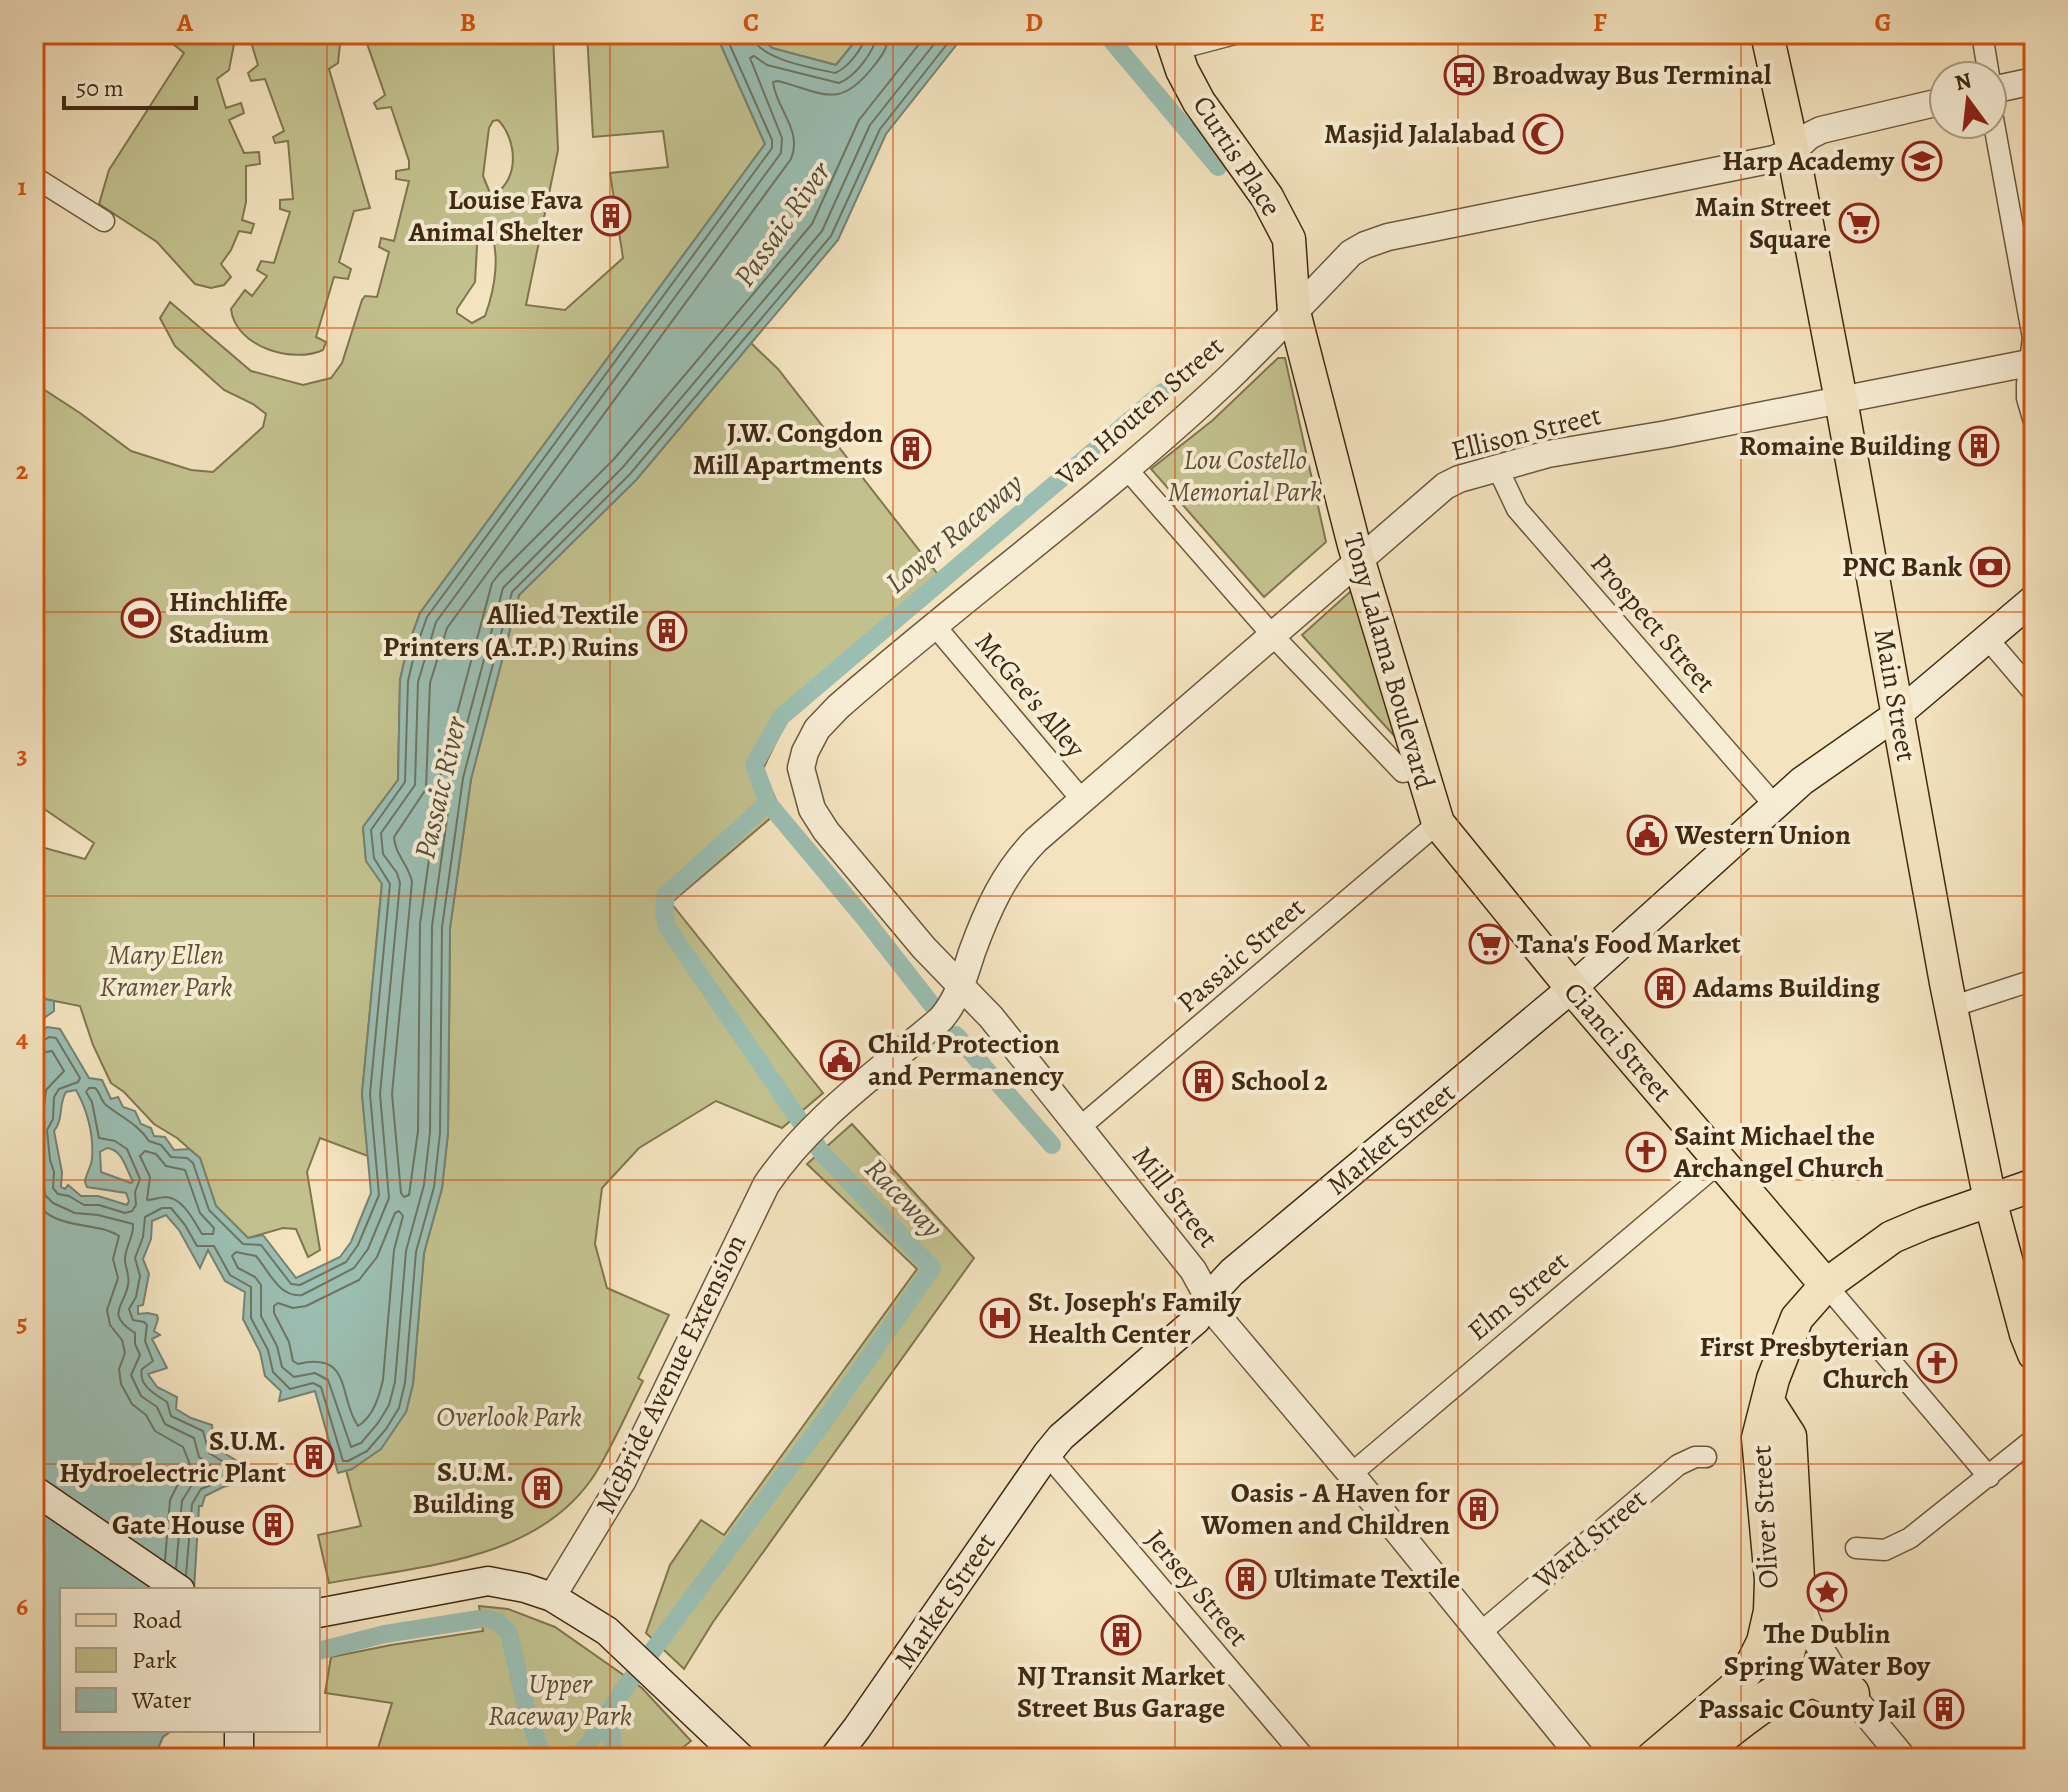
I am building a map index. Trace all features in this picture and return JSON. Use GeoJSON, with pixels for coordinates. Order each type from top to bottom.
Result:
{"type":"FeatureCollection","features":[{"type":"Feature","properties":{"kind":"highway"},"geometry":{"type":"LineString","coordinates":[[1744,1717],[1763,1698],[1785,1663]]}},
{"type":"Feature","properties":{"kind":"highway"},"geometry":{"type":"LineString","coordinates":[[1691,1758],[1789,1687],[1813,1678],[1850,1694]]}},
{"type":"Feature","properties":{"kind":"main road","name":"Main Street"},"geometry":{"type":"LineString","coordinates":[[1767,34],[1841,400],[1928,891],[1990,1200],[2034,1354]]}},
{"type":"Feature","properties":{"kind":"main road","name":"Curtis Place"},"geometry":{"type":"LineString","coordinates":[[1172,42],[1199,102],[1267,197],[1289,239],[1294,312]]}},
{"type":"Feature","properties":{"kind":"main road","name":"Tony Lalama Boulevard"},"geometry":{"type":"LineString","coordinates":[[1294,312],[1359,560],[1438,823]]}},
{"type":"Feature","properties":{"kind":"main road","name":"Market Street"},"geometry":{"type":"LineString","coordinates":[[834,1758],[1061,1437],[1196,1320],[1232,1272],[1572,988],[1802,781],[1898,714],[2034,599]]}},
{"type":"Feature","properties":{"kind":"main road","name":"Cianci Street"},"geometry":{"type":"LineString","coordinates":[[1438,823],[1572,988],[1826,1285]]}},
{"type":"Feature","properties":{"kind":"main road"},"geometry":{"type":"LineString","coordinates":[[1769,1403],[1773,1379],[1797,1318],[1826,1285],[1892,1237],[2034,1185]]}},
{"type":"Feature","properties":{"kind":"main road","name":"Oliver Street"},"geometry":{"type":"LineString","coordinates":[[1769,1403],[1790,1436],[1799,1597],[1798,1620],[1785,1663]]}},
{"type":"Feature","properties":{"kind":"main road","name":"Oliver Street"},"geometry":{"type":"LineString","coordinates":[[1652,1758],[1733,1689],[1751,1666],[1763,1642],[1770,1611],[1771,1580],[1758,1438],[1769,1403]]}},
{"type":"Feature","properties":{"kind":"main road"},"geometry":{"type":"LineString","coordinates":[[34,1490],[177,1588]]}},
{"type":"Feature","properties":{"kind":"main road"},"geometry":{"type":"LineString","coordinates":[[320,1613],[488,1581],[552,1597],[607,1631],[741,1758]]}},
{"type":"Feature","properties":{"kind":"main road"},"geometry":{"type":"LineString","coordinates":[[239,1732],[239,1758]]}},
{"type":"Feature","properties":{"kind":"street"},"geometry":{"type":"LineString","coordinates":[[1172,42],[1235,34]]}},
{"type":"Feature","properties":{"kind":"street"},"geometry":{"type":"LineString","coordinates":[[1982,34],[1986,60]]}},
{"type":"Feature","properties":{"kind":"street"},"geometry":{"type":"LineString","coordinates":[[2008,87],[2034,81]]}},
{"type":"Feature","properties":{"kind":"street"},"geometry":{"type":"LineString","coordinates":[[1793,151],[1821,130],[1928,105]]}},
{"type":"Feature","properties":{"kind":"street"},"geometry":{"type":"LineString","coordinates":[[1997,140],[2033,338],[2027,398],[2034,422]]}},
{"type":"Feature","properties":{"kind":"street","name":"Van Houten Street"},"geometry":{"type":"LineString","coordinates":[[806,791],[801,768],[805,752],[817,729],[848,698],[1126,468],[1232,375],[1351,253],[1388,237],[1774,159],[1793,151]]}},
{"type":"Feature","properties":{"kind":"street"},"geometry":{"type":"LineString","coordinates":[[34,177],[104,221]]}},
{"type":"Feature","properties":{"kind":"street","name":"Ellison Street"},"geometry":{"type":"LineString","coordinates":[[961,987],[1002,882],[1024,852],[1445,486],[1459,479],[1548,454],[1667,434],[2032,362]]}},
{"type":"Feature","properties":{"kind":"street"},"geometry":{"type":"LineString","coordinates":[[1126,468],[1273,636],[1403,772],[1421,769]]}},
{"type":"Feature","properties":{"kind":"street","name":"Prospect Street"},"geometry":{"type":"LineString","coordinates":[[1498,469],[1517,509],[1776,807]]}},
{"type":"Feature","properties":{"kind":"street","name":"McGee's Alley"},"geometry":{"type":"LineString","coordinates":[[935,626],[1082,800]]}},
{"type":"Feature","properties":{"kind":"street"},"geometry":{"type":"LineString","coordinates":[[1987,638],[2034,693]]}},
{"type":"Feature","properties":{"kind":"street","name":"Mill Street"},"geometry":{"type":"LineString","coordinates":[[806,791],[812,809],[826,831],[924,948],[991,1017],[1193,1270],[1220,1319],[1351,1474],[1582,1758]]}},
{"type":"Feature","properties":{"kind":"street","name":"Passaic Street"},"geometry":{"type":"LineString","coordinates":[[1079,1128],[1438,823]]}},
{"type":"Feature","properties":{"kind":"street"},"geometry":{"type":"LineString","coordinates":[[1951,1007],[2034,980]]}},
{"type":"Feature","properties":{"kind":"street","name":"McBride Avenue Extension"},"geometry":{"type":"LineString","coordinates":[[552,1597],[623,1480],[760,1195],[795,1146],[941,1019],[961,987]]}},
{"type":"Feature","properties":{"kind":"street","name":"Elm Street"},"geometry":{"type":"LineString","coordinates":[[1351,1474],[1721,1161]]}},
{"type":"Feature","properties":{"kind":"street","name":"Cianci Street"},"geometry":{"type":"LineString","coordinates":[[1826,1285],[1989,1477]]}},
{"type":"Feature","properties":{"kind":"street"},"geometry":{"type":"LineString","coordinates":[[1856,1548],[1885,1550],[1898,1545],[2034,1439]]}},
{"type":"Feature","properties":{"kind":"street","name":"Jersey Street"},"geometry":{"type":"LineString","coordinates":[[1047,1454],[1305,1758]]}},
{"type":"Feature","properties":{"kind":"street","name":"Ward Street"},"geometry":{"type":"LineString","coordinates":[[1480,1633],[1678,1465],[1695,1457],[1706,1457]]}},
{"type":"Feature","properties":{"kind":"street"},"geometry":{"type":"LineString","coordinates":[[1799,1597],[1811,1631],[1850,1694],[1903,1758]]}},
{"type":"Feature","properties":{"kind":"green space"},"geometry":{"type":"Polygon","coordinates":[[[161,34],[236,34],[229,70],[217,79],[226,108],[241,103],[244,113],[229,120],[244,153],[259,152],[260,164],[246,166],[246,202],[242,220],[254,224],[251,233],[239,231],[221,264],[231,277],[224,285],[211,288],[195,284],[157,242],[99,204],[109,170],[184,53],[161,34]]]}},
{"type":"Feature","properties":{"kind":"green space"},"geometry":{"type":"Polygon","coordinates":[[[254,34],[333,34],[340,44],[338,63],[329,69],[370,208],[354,211],[339,262],[351,269],[348,279],[334,277],[316,337],[326,342],[323,350],[311,354],[282,353],[254,342],[235,322],[231,309],[245,290],[252,296],[267,276],[257,270],[261,261],[274,263],[290,212],[280,209],[280,200],[293,199],[288,141],[275,143],[273,137],[284,131],[265,79],[251,81],[248,73],[258,65],[251,42],[254,34]]]}},
{"type":"Feature","properties":{"kind":"green space","name":"Mary Ellen Kramer Park"},"geometry":{"type":"Polygon","coordinates":[[[553,34],[558,150],[526,305],[565,310],[623,258],[610,173],[668,167],[663,131],[593,137],[587,34],[716,34],[765,144],[420,613],[400,680],[398,780],[363,827],[366,861],[382,883],[362,1094],[368,1156],[320,1138],[307,1172],[320,1250],[308,1257],[296,1229],[283,1228],[248,1238],[216,1206],[200,1158],[177,1138],[154,1124],[124,1092],[111,1083],[93,1045],[80,1006],[45,999],[34,984],[34,845],[85,859],[94,843],[34,802],[34,383],[131,451],[191,470],[213,472],[263,427],[266,414],[224,390],[175,346],[160,318],[170,302],[251,371],[303,385],[331,378],[342,363],[362,300],[365,296],[377,297],[389,252],[379,247],[381,238],[394,241],[409,181],[396,179],[396,171],[409,169],[409,161],[391,107],[377,109],[374,103],[385,95],[365,38],[352,41],[349,36],[553,34]],[[498,120],[493,121],[489,128],[483,176],[490,193],[494,194],[508,179],[513,159],[509,138],[498,120]],[[487,224],[478,228],[475,282],[457,309],[457,313],[472,323],[485,316],[494,282],[496,257],[487,224]]]}},
{"type":"Feature","properties":{"kind":"green space"},"geometry":{"type":"Polygon","coordinates":[[[757,34],[849,34],[857,39],[836,65],[772,48],[757,34]]]}},
{"type":"Feature","properties":{"kind":"green space","name":"Overlook Park"},"geometry":{"type":"Polygon","coordinates":[[[751,343],[778,369],[947,586],[785,723],[763,769],[780,810],[671,903],[823,1093],[782,1128],[716,1101],[639,1148],[602,1188],[595,1244],[607,1288],[669,1315],[638,1378],[643,1381],[614,1440],[595,1474],[571,1503],[543,1525],[476,1555],[329,1583],[318,1535],[361,1526],[346,1470],[352,1469],[406,1412],[413,1384],[424,1253],[442,1188],[448,1133],[450,928],[471,779],[519,595],[636,480],[751,343]]]}},
{"type":"Feature","properties":{"kind":"green space","name":"Lou Costello Memorial Park"},"geometry":{"type":"Polygon","coordinates":[[[1278,358],[1285,358],[1326,542],[1264,597],[1151,469],[1213,420],[1278,358]]]}},
{"type":"Feature","properties":{"kind":"green space"},"geometry":{"type":"Polygon","coordinates":[[[1351,591],[1399,741],[1302,635],[1351,591]]]}},
{"type":"Feature","properties":{"kind":"green space"},"geometry":{"type":"Polygon","coordinates":[[[852,1124],[974,1258],[713,1622],[684,1669],[646,1633],[670,1565],[701,1520],[724,1535],[917,1269],[807,1164],[852,1124]]]}},
{"type":"Feature","properties":{"kind":"green space","name":"Upper Raceway Park"},"geometry":{"type":"Polygon","coordinates":[[[479,1606],[508,1609],[555,1627],[642,1688],[691,1741],[670,1758],[375,1758],[392,1703],[325,1693],[331,1657],[483,1631],[479,1606]]]}},
{"type":"Feature","properties":{"kind":"water","name":"Passaic River"},"geometry":{"type":"Polygon","coordinates":[[[716,34],[757,34],[772,48],[836,65],[861,34],[965,34],[886,134],[838,240],[636,480],[519,595],[471,779],[450,928],[448,1133],[442,1188],[424,1253],[413,1384],[406,1412],[381,1449],[352,1469],[338,1473],[315,1391],[279,1401],[281,1391],[265,1376],[260,1352],[243,1319],[245,1292],[225,1281],[208,1250],[200,1268],[179,1230],[166,1215],[152,1221],[151,1239],[143,1259],[149,1274],[143,1305],[138,1306],[138,1314],[157,1315],[154,1331],[160,1335],[152,1339],[167,1368],[148,1374],[157,1387],[177,1397],[176,1409],[212,1425],[214,1447],[262,1476],[223,1487],[205,1496],[202,1506],[199,1506],[194,1588],[60,1588],[60,1732],[170,1732],[163,1737],[154,1758],[34,1758],[34,1075],[37,1070],[34,1039],[47,1027],[60,1029],[89,1078],[102,1080],[111,1099],[118,1097],[123,1107],[135,1111],[141,1124],[151,1128],[154,1136],[165,1137],[174,1150],[189,1149],[200,1158],[216,1206],[248,1238],[263,1235],[296,1278],[340,1257],[351,1242],[371,1193],[362,1094],[382,884],[366,861],[363,827],[398,780],[400,680],[420,613],[765,144],[716,34]],[[76,1090],[66,1092],[54,1131],[62,1172],[61,1187],[65,1189],[68,1185],[81,1196],[98,1196],[127,1205],[126,1193],[87,1187],[85,1182],[92,1161],[92,1140],[76,1090]],[[112,1149],[100,1152],[101,1172],[131,1183],[133,1181],[120,1156],[112,1149]]]}},
{"type":"Feature","properties":{"kind":"water"},"geometry":{"type":"Polygon","coordinates":[[[34,984],[45,999],[54,1001],[54,1011],[34,1025],[34,984]]]}},
{"type":"Feature","properties":{"kind":"waterway"},"geometry":{"type":"LineString","coordinates":[[1106,34],[1218,167]]}},
{"type":"Feature","properties":{"kind":"waterway","name":"Raceway"},"geometry":{"type":"LineString","coordinates":[[574,1758],[587,1746],[621,1693],[824,1421],[932,1268],[822,1153],[667,927],[664,913],[666,895],[768,803],[754,765],[781,717],[1163,392]]}},
{"type":"Feature","properties":{"kind":"waterway"},"geometry":{"type":"LineString","coordinates":[[768,803],[932,1005]]}},
{"type":"Feature","properties":{"kind":"waterway"},"geometry":{"type":"LineString","coordinates":[[956,1035],[1052,1145]]}},
{"type":"Feature","properties":{"kind":"waterway","name":"Raceway"},"geometry":{"type":"LineString","coordinates":[[320,1650],[385,1634],[486,1618],[498,1622],[509,1633],[527,1712],[543,1758]]}},
{"type":"Feature","properties":{"kind":"waterway"},"geometry":{"type":"LineString","coordinates":[[611,1709],[612,1745],[616,1758]]}},
{"type":"Feature","properties":{"kind":"place","name":"Broadway Bus Terminal"},"geometry":{"type":"Point","coordinates":[1464,75]}},
{"type":"Feature","properties":{"kind":"place","name":"Masjid Jalalabad"},"geometry":{"type":"Point","coordinates":[1543,134]}},
{"type":"Feature","properties":{"kind":"place","name":"Harp Academy"},"geometry":{"type":"Point","coordinates":[1922,161]}},
{"type":"Feature","properties":{"kind":"place","name":"Louise Fava Animal Shelter"},"geometry":{"type":"Point","coordinates":[611,216]}},
{"type":"Feature","properties":{"kind":"place","name":"Main Street Square"},"geometry":{"type":"Point","coordinates":[1859,223]}},
{"type":"Feature","properties":{"kind":"place","name":"Romaine Building"},"geometry":{"type":"Point","coordinates":[1979,446]}},
{"type":"Feature","properties":{"kind":"place","name":"J.W. Congdon Mill Apartments"},"geometry":{"type":"Point","coordinates":[911,449]}},
{"type":"Feature","properties":{"kind":"place","name":"PNC Bank"},"geometry":{"type":"Point","coordinates":[1990,567]}},
{"type":"Feature","properties":{"kind":"place","name":"Hinchliffe Stadium"},"geometry":{"type":"Point","coordinates":[141,618]}},
{"type":"Feature","properties":{"kind":"place","name":"Allied Textile Printers (A.T.P.) Ruins"},"geometry":{"type":"Point","coordinates":[667,631]}},
{"type":"Feature","properties":{"kind":"place","name":"Western Union"},"geometry":{"type":"Point","coordinates":[1647,835]}},
{"type":"Feature","properties":{"kind":"place","name":"Tana's Food Market"},"geometry":{"type":"Point","coordinates":[1489,944]}},
{"type":"Feature","properties":{"kind":"place","name":"Adams Building"},"geometry":{"type":"Point","coordinates":[1665,988]}},
{"type":"Feature","properties":{"kind":"place","name":"Child Protection and Permanency"},"geometry":{"type":"Point","coordinates":[840,1060]}},
{"type":"Feature","properties":{"kind":"place","name":"School 2"},"geometry":{"type":"Point","coordinates":[1203,1081]}},
{"type":"Feature","properties":{"kind":"place","name":"Saint Michael the Archangel Church"},"geometry":{"type":"Point","coordinates":[1646,1152]}},
{"type":"Feature","properties":{"kind":"place","name":"St. Joseph's Family Health Center"},"geometry":{"type":"Point","coordinates":[1000,1318]}},
{"type":"Feature","properties":{"kind":"place","name":"First Presbyterian Church"},"geometry":{"type":"Point","coordinates":[1937,1363]}},
{"type":"Feature","properties":{"kind":"place","name":"S.U.M. Hydroelectric Plant"},"geometry":{"type":"Point","coordinates":[314,1457]}},
{"type":"Feature","properties":{"kind":"place","name":"S.U.M. Building"},"geometry":{"type":"Point","coordinates":[542,1488]}},
{"type":"Feature","properties":{"kind":"place","name":"Oasis - A Haven for Women and Children"},"geometry":{"type":"Point","coordinates":[1478,1509]}},
{"type":"Feature","properties":{"kind":"place","name":"Gate House"},"geometry":{"type":"Point","coordinates":[273,1525]}},
{"type":"Feature","properties":{"kind":"place","name":"Ultimate Textile"},"geometry":{"type":"Point","coordinates":[1246,1579]}},
{"type":"Feature","properties":{"kind":"place","name":"The Dublin Spring Water Boy"},"geometry":{"type":"Point","coordinates":[1827,1592]}},
{"type":"Feature","properties":{"kind":"place","name":"NJ Transit Market Street Bus Garage"},"geometry":{"type":"Point","coordinates":[1121,1635]}},
{"type":"Feature","properties":{"kind":"place","name":"Passaic County Jail"},"geometry":{"type":"Point","coordinates":[1944,1709]}},
{"type":"Feature","properties":{"kind":"water label","name":"Lower Raceway"},"geometry":{"type":"Point","coordinates":[954,533]}}]}
